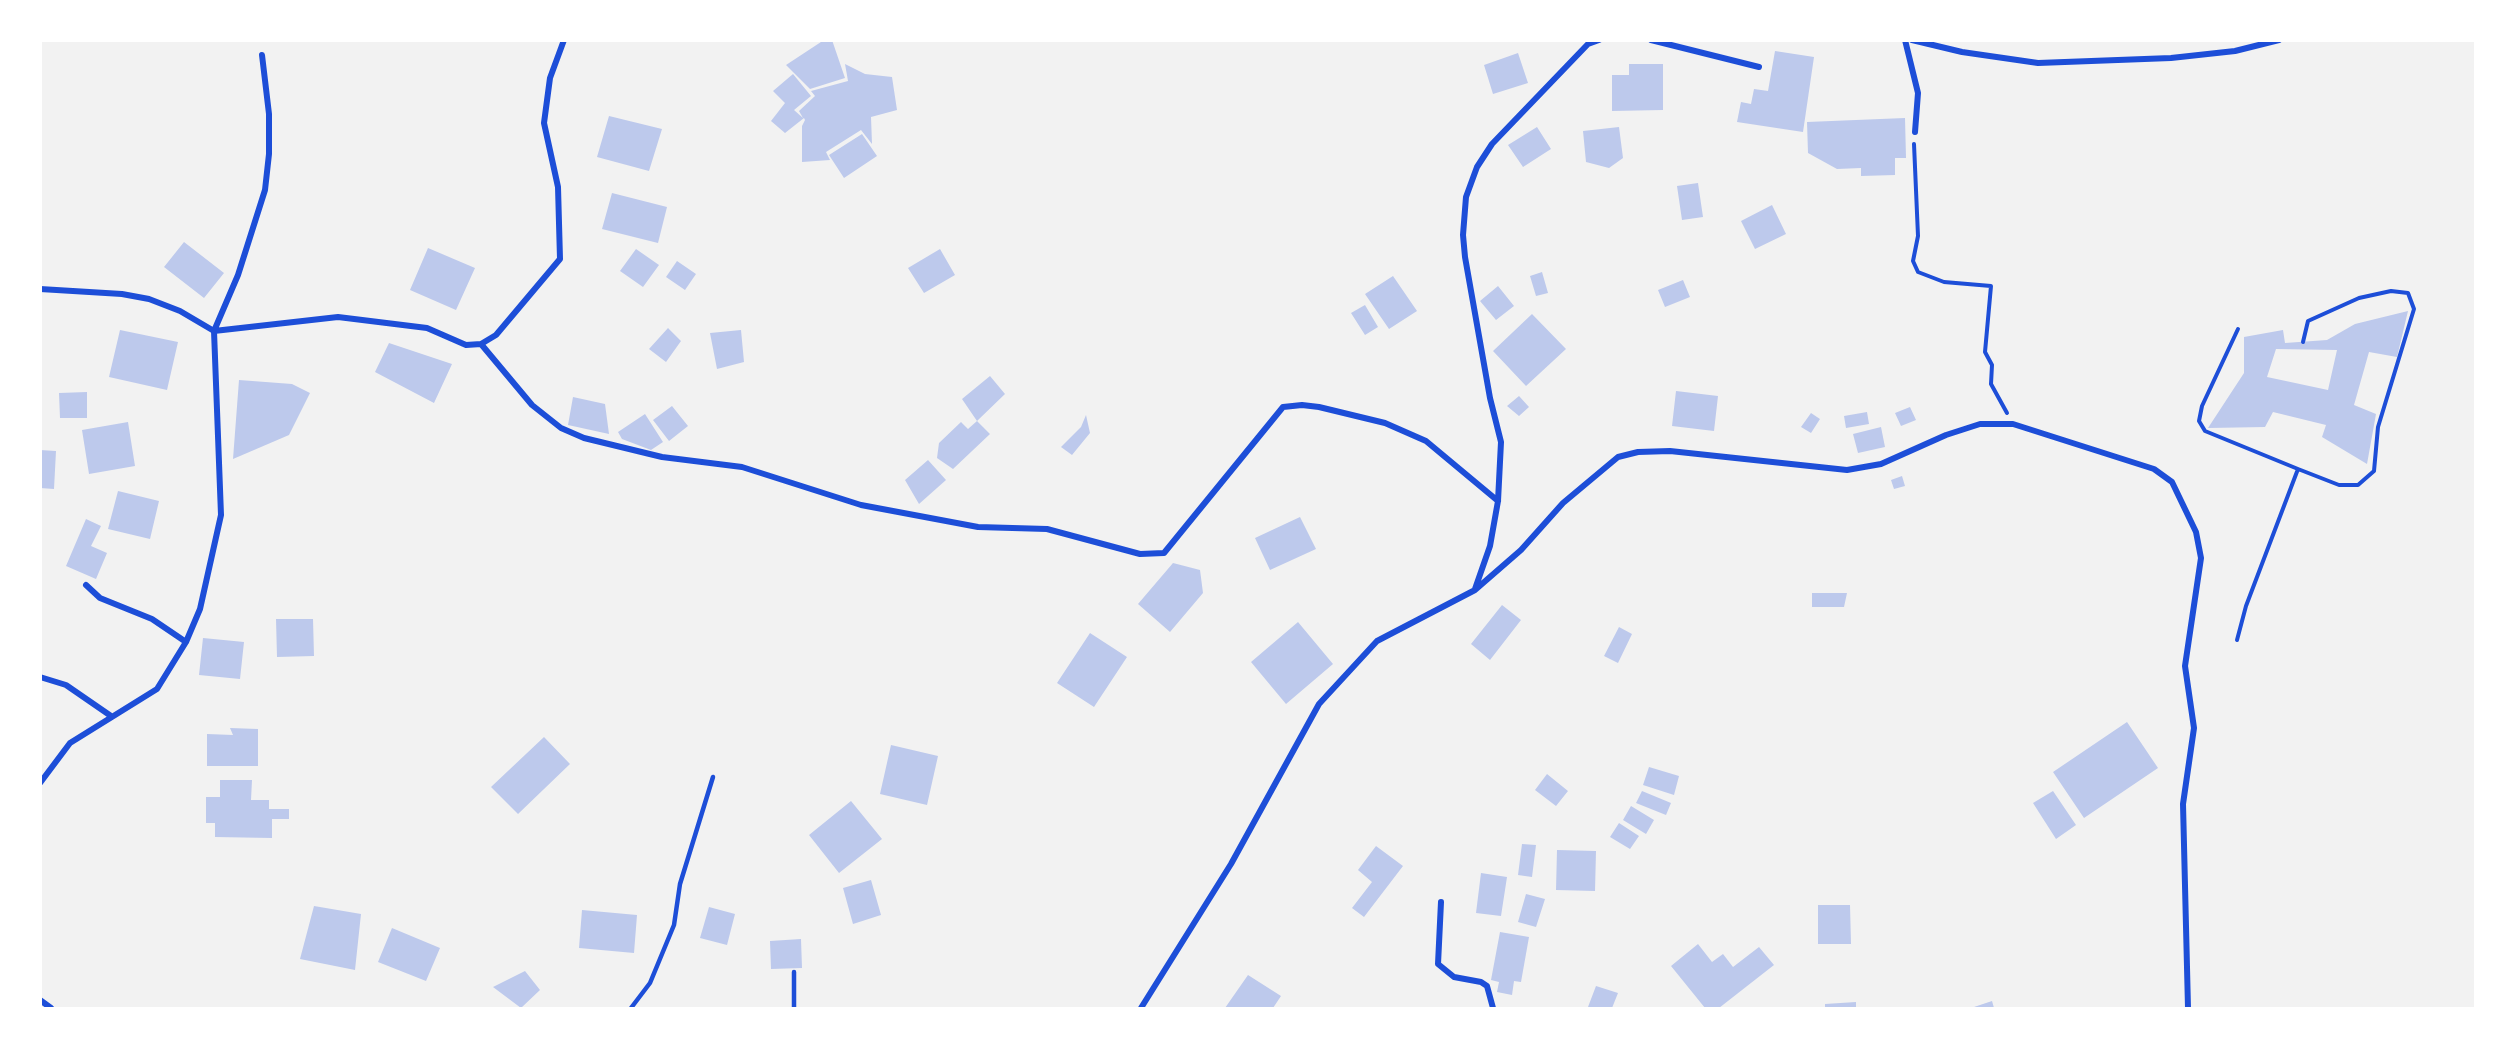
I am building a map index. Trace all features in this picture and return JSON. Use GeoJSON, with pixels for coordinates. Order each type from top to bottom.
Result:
{"type":"FeatureCollection","features":[{"type":"Feature","properties":{"kind":"street"},"geometry":{"type":"LineString","coordinates":[[40,289],[122,294],[149,299],[180,311],[214,331],[338,317],[427,328],[466,345],[481,344],[496,335],[560,258],[558,187],[544,123],[550,78],[564,40]]}},
{"type":"Feature","properties":{"kind":"street"},"geometry":{"type":"LineString","coordinates":[[1475,590],[1490,546],[1498,501],[1502,442],[1490,398],[1465,256],[1463,235],[1466,197],[1478,168],[1492,144],[1588,44],[1599,40]]}},
{"type":"Feature","properties":{"kind":"street"},"geometry":{"type":"LineString","coordinates":[[1651,40],[1759,67]]}},
{"type":"Feature","properties":{"kind":"street"},"geometry":{"type":"LineString","coordinates":[[1905,40],[1918,93],[1915,132]]}},
{"type":"Feature","properties":{"kind":"street"},"geometry":{"type":"LineString","coordinates":[[1912,40],[1962,52],[2038,63],[2171,58],[2235,51],[2279,40]]}},
{"type":"Feature","properties":{"kind":"street"},"geometry":{"type":"LineString","coordinates":[[40,783],[70,743],[157,689],[186,642],[200,609],[221,515],[214,331],[238,275],[265,190],[270,154],[269,114],[262,55]]}},
{"type":"Feature","properties":{"kind":"street"},"geometry":{"type":"LineString","coordinates":[[481,344],[532,405],[561,428],[584,438],[662,457],[742,467],[861,505],[978,527],[1047,529],[1140,554],[1164,553],[1283,407],[1302,405],[1319,407],[1385,423],[1426,441],[1498,501]]}},
{"type":"Feature","properties":{"kind":"street"},"geometry":{"type":"LineString","coordinates":[[1141,1008],[1225,873],[1319,704],[1377,641],[1475,590],[1521,550],[1563,503],[1618,457],[1638,452],[1670,451],[1847,470],[1881,464],[1946,435],[1980,424],[2013,424],[2154,469],[2172,482],[2196,532],[2201,558],[2185,666],[2194,728],[2183,804],[2188,1008]]}},
{"type":"Feature","properties":{"kind":"street"},"geometry":{"type":"LineString","coordinates":[[86,585],[100,598],[152,619],[186,642]]}},
{"type":"Feature","properties":{"kind":"street"},"geometry":{"type":"LineString","coordinates":[[40,677],[66,685],[111,716]]}},
{"type":"Feature","properties":{"kind":"street"},"geometry":{"type":"LineString","coordinates":[[1441,902],[1438,963],[1454,977],[1481,982],[1487,986],[1493,1008]]}},
{"type":"Feature","properties":{"kind":"street"},"geometry":{"type":"LineString","coordinates":[[40,1000],[51,1008]]}},
{"type":"Feature","properties":{"kind":"lane"},"geometry":{"type":"LineString","coordinates":[[631,1008],[650,983],[674,925],[680,884],[713,777]]}},
{"type":"Feature","properties":{"kind":"lane"},"geometry":{"type":"LineString","coordinates":[[794,972],[794,1008]]}},
{"type":"Feature","properties":{"kind":"path"},"geometry":{"type":"LineString","coordinates":[[1915,132],[1913,168],[1918,236],[1913,261],[1918,272],[1944,282],[1991,286],[1985,352],[1992,365],[1990,384],[2013,424]]}},
{"type":"Feature","properties":{"kind":"path"},"geometry":{"type":"LineString","coordinates":[[2238,329],[2202,406],[2199,421],[2205,432],[2339,484],[2358,485],[2374,471],[2378,428],[2414,309],[2408,293],[2391,291],[2360,298],[2308,321],[2303,342]]}},
{"type":"Feature","properties":{"kind":"path"},"geometry":{"type":"LineString","coordinates":[[2237,640],[2246,606],[2298,469]]}},
{"type":"Feature","properties":{"kind":"building"},"geometry":{"type":"Polygon","coordinates":[[[824,40],[832,40],[845,78],[810,89],[786,65],[824,40]]]}},
{"type":"Feature","properties":{"kind":"building"},"geometry":{"type":"Polygon","coordinates":[[[1775,51],[1814,57],[1803,132],[1737,122],[1741,102],[1751,104],[1754,89],[1768,91],[1775,51]]]}},
{"type":"Feature","properties":{"kind":"building"},"geometry":{"type":"Polygon","coordinates":[[[1518,53],[1528,83],[1493,94],[1484,65],[1518,53]]]}},
{"type":"Feature","properties":{"kind":"building"},"geometry":{"type":"Polygon","coordinates":[[[845,64],[865,74],[892,77],[897,110],[871,117],[872,144],[861,130],[826,152],[830,160],[802,162],[802,126],[805,120],[804,118],[785,133],[771,121],[785,103],[773,91],[793,74],[811,96],[794,110],[803,118],[799,111],[815,96],[811,91],[848,81],[845,64]]]}},
{"type":"Feature","properties":{"kind":"building"},"geometry":{"type":"Polygon","coordinates":[[[1629,64],[1663,64],[1663,110],[1612,111],[1612,75],[1629,75],[1629,64]]]}},
{"type":"Feature","properties":{"kind":"building"},"geometry":{"type":"Polygon","coordinates":[[[609,116],[662,129],[649,171],[597,157],[609,116]]]}},
{"type":"Feature","properties":{"kind":"building"},"geometry":{"type":"Polygon","coordinates":[[[1905,118],[1906,158],[1895,158],[1895,175],[1861,176],[1861,168],[1837,169],[1808,153],[1807,122],[1905,118]]]}},
{"type":"Feature","properties":{"kind":"building"},"geometry":{"type":"Polygon","coordinates":[[[1537,127],[1551,149],[1523,167],[1508,145],[1537,127]]]}},
{"type":"Feature","properties":{"kind":"building"},"geometry":{"type":"Polygon","coordinates":[[[1619,127],[1623,158],[1609,168],[1586,162],[1583,131],[1619,127]]]}},
{"type":"Feature","properties":{"kind":"building"},"geometry":{"type":"Polygon","coordinates":[[[862,134],[877,156],[844,178],[829,155],[862,134]]]}},
{"type":"Feature","properties":{"kind":"building"},"geometry":{"type":"Polygon","coordinates":[[[1698,183],[1703,217],[1682,220],[1677,186],[1698,183]]]}},
{"type":"Feature","properties":{"kind":"building"},"geometry":{"type":"Polygon","coordinates":[[[612,193],[667,207],[658,243],[602,229],[612,193]]]}},
{"type":"Feature","properties":{"kind":"building"},"geometry":{"type":"Polygon","coordinates":[[[1772,205],[1786,234],[1755,249],[1741,221],[1772,205]]]}},
{"type":"Feature","properties":{"kind":"building"},"geometry":{"type":"Polygon","coordinates":[[[184,242],[224,273],[204,298],[164,267],[184,242]]]}},
{"type":"Feature","properties":{"kind":"building"},"geometry":{"type":"Polygon","coordinates":[[[428,248],[475,268],[456,310],[410,290],[428,248]]]}},
{"type":"Feature","properties":{"kind":"building"},"geometry":{"type":"Polygon","coordinates":[[[636,249],[659,265],[643,287],[620,271],[636,249]]]}},
{"type":"Feature","properties":{"kind":"building"},"geometry":{"type":"Polygon","coordinates":[[[940,249],[955,275],[924,293],[908,268],[940,249]]]}},
{"type":"Feature","properties":{"kind":"building"},"geometry":{"type":"Polygon","coordinates":[[[677,261],[696,274],[685,290],[666,277],[677,261]]]}},
{"type":"Feature","properties":{"kind":"building"},"geometry":{"type":"Polygon","coordinates":[[[1542,272],[1548,293],[1536,296],[1530,276],[1542,272]]]}},
{"type":"Feature","properties":{"kind":"building"},"geometry":{"type":"Polygon","coordinates":[[[1393,276],[1417,311],[1389,329],[1365,294],[1393,276]]]}},
{"type":"Feature","properties":{"kind":"building"},"geometry":{"type":"Polygon","coordinates":[[[1683,280],[1690,297],[1665,307],[1658,290],[1683,280]]]}},
{"type":"Feature","properties":{"kind":"building"},"geometry":{"type":"Polygon","coordinates":[[[1498,286],[1514,306],[1496,320],[1480,301],[1498,286]]]}},
{"type":"Feature","properties":{"kind":"building"},"geometry":{"type":"Polygon","coordinates":[[[1365,305],[1378,327],[1365,335],[1351,313],[1365,305]]]}},
{"type":"Feature","properties":{"kind":"building"},"geometry":{"type":"Polygon","coordinates":[[[2408,311],[2397,357],[2369,352],[2354,405],[2376,414],[2367,464],[2322,437],[2326,425],[2273,412],[2265,427],[2208,428],[2244,373],[2244,337],[2283,330],[2285,343],[2327,340],[2355,324],[2408,311]],[[2276,349],[2267,377],[2328,390],[2337,350],[2276,349]]]}},
{"type":"Feature","properties":{"kind":"building"},"geometry":{"type":"Polygon","coordinates":[[[1532,314],[1566,349],[1526,386],[1493,351],[1532,314]]]}},
{"type":"Feature","properties":{"kind":"building"},"geometry":{"type":"Polygon","coordinates":[[[668,328],[681,341],[666,362],[649,349],[668,328]]]}},
{"type":"Feature","properties":{"kind":"building"},"geometry":{"type":"Polygon","coordinates":[[[120,330],[178,342],[167,390],[109,377],[120,330]]]}},
{"type":"Feature","properties":{"kind":"building"},"geometry":{"type":"Polygon","coordinates":[[[741,330],[744,362],[717,369],[710,333],[741,330]]]}},
{"type":"Feature","properties":{"kind":"building"},"geometry":{"type":"Polygon","coordinates":[[[389,343],[452,364],[434,403],[375,372],[389,343]]]}},
{"type":"Feature","properties":{"kind":"building"},"geometry":{"type":"Polygon","coordinates":[[[990,376],[1005,394],[977,421],[962,399],[990,376]]]}},
{"type":"Feature","properties":{"kind":"building"},"geometry":{"type":"Polygon","coordinates":[[[239,380],[292,384],[310,393],[289,435],[233,459],[239,380]]]}},
{"type":"Feature","properties":{"kind":"building"},"geometry":{"type":"Polygon","coordinates":[[[1676,391],[1718,396],[1714,431],[1672,426],[1676,391]]]}},
{"type":"Feature","properties":{"kind":"building"},"geometry":{"type":"Polygon","coordinates":[[[87,392],[87,418],[60,418],[59,393],[87,392]]]}},
{"type":"Feature","properties":{"kind":"building"},"geometry":{"type":"Polygon","coordinates":[[[1519,396],[1529,407],[1519,416],[1507,406],[1519,396]]]}},
{"type":"Feature","properties":{"kind":"building"},"geometry":{"type":"Polygon","coordinates":[[[573,397],[605,404],[609,434],[568,425],[573,397]]]}},
{"type":"Feature","properties":{"kind":"building"},"geometry":{"type":"Polygon","coordinates":[[[672,406],[688,426],[669,441],[653,420],[672,406]]]}},
{"type":"Feature","properties":{"kind":"building"},"geometry":{"type":"Polygon","coordinates":[[[1910,407],[1916,420],[1901,426],[1895,413],[1910,407]]]}},
{"type":"Feature","properties":{"kind":"building"},"geometry":{"type":"Polygon","coordinates":[[[1867,412],[1869,424],[1846,428],[1844,416],[1867,412]]]}},
{"type":"Feature","properties":{"kind":"building"},"geometry":{"type":"Polygon","coordinates":[[[1811,413],[1820,419],[1811,433],[1801,427],[1811,413]]]}},
{"type":"Feature","properties":{"kind":"building"},"geometry":{"type":"Polygon","coordinates":[[[645,414],[663,442],[651,450],[622,439],[618,432],[645,414]]]}},
{"type":"Feature","properties":{"kind":"building"},"geometry":{"type":"Polygon","coordinates":[[[1086,415],[1090,433],[1072,455],[1061,447],[1081,427],[1086,415]]]}},
{"type":"Feature","properties":{"kind":"building"},"geometry":{"type":"Polygon","coordinates":[[[977,421],[990,434],[953,469],[937,458],[939,443],[961,422],[968,429],[977,421]]]}},
{"type":"Feature","properties":{"kind":"building"},"geometry":{"type":"Polygon","coordinates":[[[128,422],[135,466],[89,474],[82,430],[128,422]]]}},
{"type":"Feature","properties":{"kind":"building"},"geometry":{"type":"Polygon","coordinates":[[[1881,427],[1885,447],[1858,453],[1853,434],[1881,427]]]}},
{"type":"Feature","properties":{"kind":"building"},"geometry":{"type":"Polygon","coordinates":[[[40,450],[56,451],[54,489],[40,488],[40,450]]]}},
{"type":"Feature","properties":{"kind":"building"},"geometry":{"type":"Polygon","coordinates":[[[928,460],[946,480],[919,504],[905,480],[928,460]]]}},
{"type":"Feature","properties":{"kind":"building"},"geometry":{"type":"Polygon","coordinates":[[[1902,476],[1905,486],[1894,489],[1891,480],[1902,476]]]}},
{"type":"Feature","properties":{"kind":"building"},"geometry":{"type":"Polygon","coordinates":[[[118,491],[159,501],[150,539],[108,529],[118,491]]]}},
{"type":"Feature","properties":{"kind":"building"},"geometry":{"type":"Polygon","coordinates":[[[1300,517],[1316,549],[1270,570],[1255,538],[1300,517]]]}},
{"type":"Feature","properties":{"kind":"building"},"geometry":{"type":"Polygon","coordinates":[[[86,519],[101,526],[91,546],[107,553],[96,579],[66,566],[86,519]]]}},
{"type":"Feature","properties":{"kind":"building"},"geometry":{"type":"Polygon","coordinates":[[[1173,563],[1200,570],[1203,593],[1170,632],[1138,604],[1173,563]]]}},
{"type":"Feature","properties":{"kind":"building"},"geometry":{"type":"Polygon","coordinates":[[[1812,593],[1847,593],[1844,607],[1812,607],[1812,593]]]}},
{"type":"Feature","properties":{"kind":"building"},"geometry":{"type":"Polygon","coordinates":[[[1502,605],[1521,620],[1490,660],[1471,644],[1502,605]]]}},
{"type":"Feature","properties":{"kind":"building"},"geometry":{"type":"Polygon","coordinates":[[[276,619],[313,619],[314,656],[277,657],[276,619]]]}},
{"type":"Feature","properties":{"kind":"building"},"geometry":{"type":"Polygon","coordinates":[[[1298,622],[1333,664],[1286,704],[1251,662],[1298,622]]]}},
{"type":"Feature","properties":{"kind":"building"},"geometry":{"type":"Polygon","coordinates":[[[1619,627],[1632,634],[1618,663],[1604,656],[1619,627]]]}},
{"type":"Feature","properties":{"kind":"building"},"geometry":{"type":"Polygon","coordinates":[[[1090,633],[1127,657],[1094,707],[1057,683],[1090,633]]]}},
{"type":"Feature","properties":{"kind":"building"},"geometry":{"type":"Polygon","coordinates":[[[203,638],[244,642],[240,679],[199,675],[203,638]]]}},
{"type":"Feature","properties":{"kind":"building"},"geometry":{"type":"Polygon","coordinates":[[[2127,722],[2158,768],[2084,818],[2053,772],[2127,722]]]}},
{"type":"Feature","properties":{"kind":"building"},"geometry":{"type":"Polygon","coordinates":[[[230,728],[258,729],[258,766],[207,766],[207,734],[233,735],[230,728]]]}},
{"type":"Feature","properties":{"kind":"building"},"geometry":{"type":"Polygon","coordinates":[[[544,737],[570,764],[518,814],[491,787],[544,737]]]}},
{"type":"Feature","properties":{"kind":"building"},"geometry":{"type":"Polygon","coordinates":[[[891,745],[938,756],[927,805],[880,794],[891,745]]]}},
{"type":"Feature","properties":{"kind":"building"},"geometry":{"type":"Polygon","coordinates":[[[1649,767],[1679,776],[1674,795],[1643,785],[1649,767]]]}},
{"type":"Feature","properties":{"kind":"building"},"geometry":{"type":"Polygon","coordinates":[[[1547,774],[1568,791],[1556,806],[1535,790],[1547,774]]]}},
{"type":"Feature","properties":{"kind":"building"},"geometry":{"type":"Polygon","coordinates":[[[220,780],[252,780],[251,800],[269,800],[269,809],[289,809],[289,819],[272,819],[272,838],[215,837],[215,823],[206,823],[206,797],[220,797],[220,780]]]}},
{"type":"Feature","properties":{"kind":"building"},"geometry":{"type":"Polygon","coordinates":[[[1642,791],[1671,803],[1666,815],[1636,803],[1642,791]]]}},
{"type":"Feature","properties":{"kind":"building"},"geometry":{"type":"Polygon","coordinates":[[[2053,791],[2076,825],[2056,839],[2033,803],[2053,791]]]}},
{"type":"Feature","properties":{"kind":"building"},"geometry":{"type":"Polygon","coordinates":[[[851,801],[882,839],[839,873],[809,835],[851,801]]]}},
{"type":"Feature","properties":{"kind":"building"},"geometry":{"type":"Polygon","coordinates":[[[1631,806],[1654,820],[1646,834],[1623,820],[1631,806]]]}},
{"type":"Feature","properties":{"kind":"building"},"geometry":{"type":"Polygon","coordinates":[[[1619,823],[1639,836],[1630,849],[1610,837],[1619,823]]]}},
{"type":"Feature","properties":{"kind":"building"},"geometry":{"type":"Polygon","coordinates":[[[1522,844],[1536,845],[1532,877],[1518,875],[1522,844]]]}},
{"type":"Feature","properties":{"kind":"building"},"geometry":{"type":"Polygon","coordinates":[[[1376,846],[1403,866],[1364,917],[1352,908],[1372,882],[1358,870],[1376,846]]]}},
{"type":"Feature","properties":{"kind":"building"},"geometry":{"type":"Polygon","coordinates":[[[1557,850],[1596,851],[1595,891],[1556,890],[1557,850]]]}},
{"type":"Feature","properties":{"kind":"building"},"geometry":{"type":"Polygon","coordinates":[[[1481,873],[1507,877],[1501,916],[1476,913],[1481,873]]]}},
{"type":"Feature","properties":{"kind":"building"},"geometry":{"type":"Polygon","coordinates":[[[871,880],[881,915],[853,924],[843,888],[871,880]]]}},
{"type":"Feature","properties":{"kind":"building"},"geometry":{"type":"Polygon","coordinates":[[[1526,894],[1545,899],[1536,927],[1518,922],[1526,894]]]}},
{"type":"Feature","properties":{"kind":"building"},"geometry":{"type":"Polygon","coordinates":[[[1818,905],[1850,905],[1851,944],[1818,944],[1818,905]]]}},
{"type":"Feature","properties":{"kind":"building"},"geometry":{"type":"Polygon","coordinates":[[[314,906],[361,914],[355,970],[300,959],[314,906]]]}},
{"type":"Feature","properties":{"kind":"building"},"geometry":{"type":"Polygon","coordinates":[[[709,907],[735,914],[727,945],[700,938],[709,907]]]}},
{"type":"Feature","properties":{"kind":"building"},"geometry":{"type":"Polygon","coordinates":[[[582,910],[637,915],[634,953],[579,948],[582,910]]]}},
{"type":"Feature","properties":{"kind":"building"},"geometry":{"type":"Polygon","coordinates":[[[392,928],[440,948],[426,981],[378,962],[392,928]]]}},
{"type":"Feature","properties":{"kind":"building"},"geometry":{"type":"Polygon","coordinates":[[[1500,932],[1529,937],[1521,982],[1514,981],[1512,995],[1497,992],[1499,982],[1491,980],[1500,932]]]}},
{"type":"Feature","properties":{"kind":"building"},"geometry":{"type":"Polygon","coordinates":[[[801,939],[802,968],[771,969],[770,941],[801,939]]]}},
{"type":"Feature","properties":{"kind":"building"},"geometry":{"type":"Polygon","coordinates":[[[1698,944],[1712,962],[1723,954],[1733,967],[1759,947],[1774,965],[1719,1008],[1705,1008],[1671,966],[1698,944]]]}},
{"type":"Feature","properties":{"kind":"building"},"geometry":{"type":"Polygon","coordinates":[[[525,971],[540,990],[521,1008],[493,987],[525,971]]]}},
{"type":"Feature","properties":{"kind":"building"},"geometry":{"type":"Polygon","coordinates":[[[1248,975],[1281,996],[1273,1008],[1225,1008],[1248,975]]]}},
{"type":"Feature","properties":{"kind":"building"},"geometry":{"type":"Polygon","coordinates":[[[1596,986],[1618,993],[1612,1008],[1588,1007],[1596,986]]]}},
{"type":"Feature","properties":{"kind":"building"},"geometry":{"type":"Polygon","coordinates":[[[1992,1001],[1994,1008],[1971,1008],[1992,1001]]]}},
{"type":"Feature","properties":{"kind":"building"},"geometry":{"type":"Polygon","coordinates":[[[1856,1002],[1856,1008],[1825,1008],[1825,1004],[1856,1002]]]}}]}
